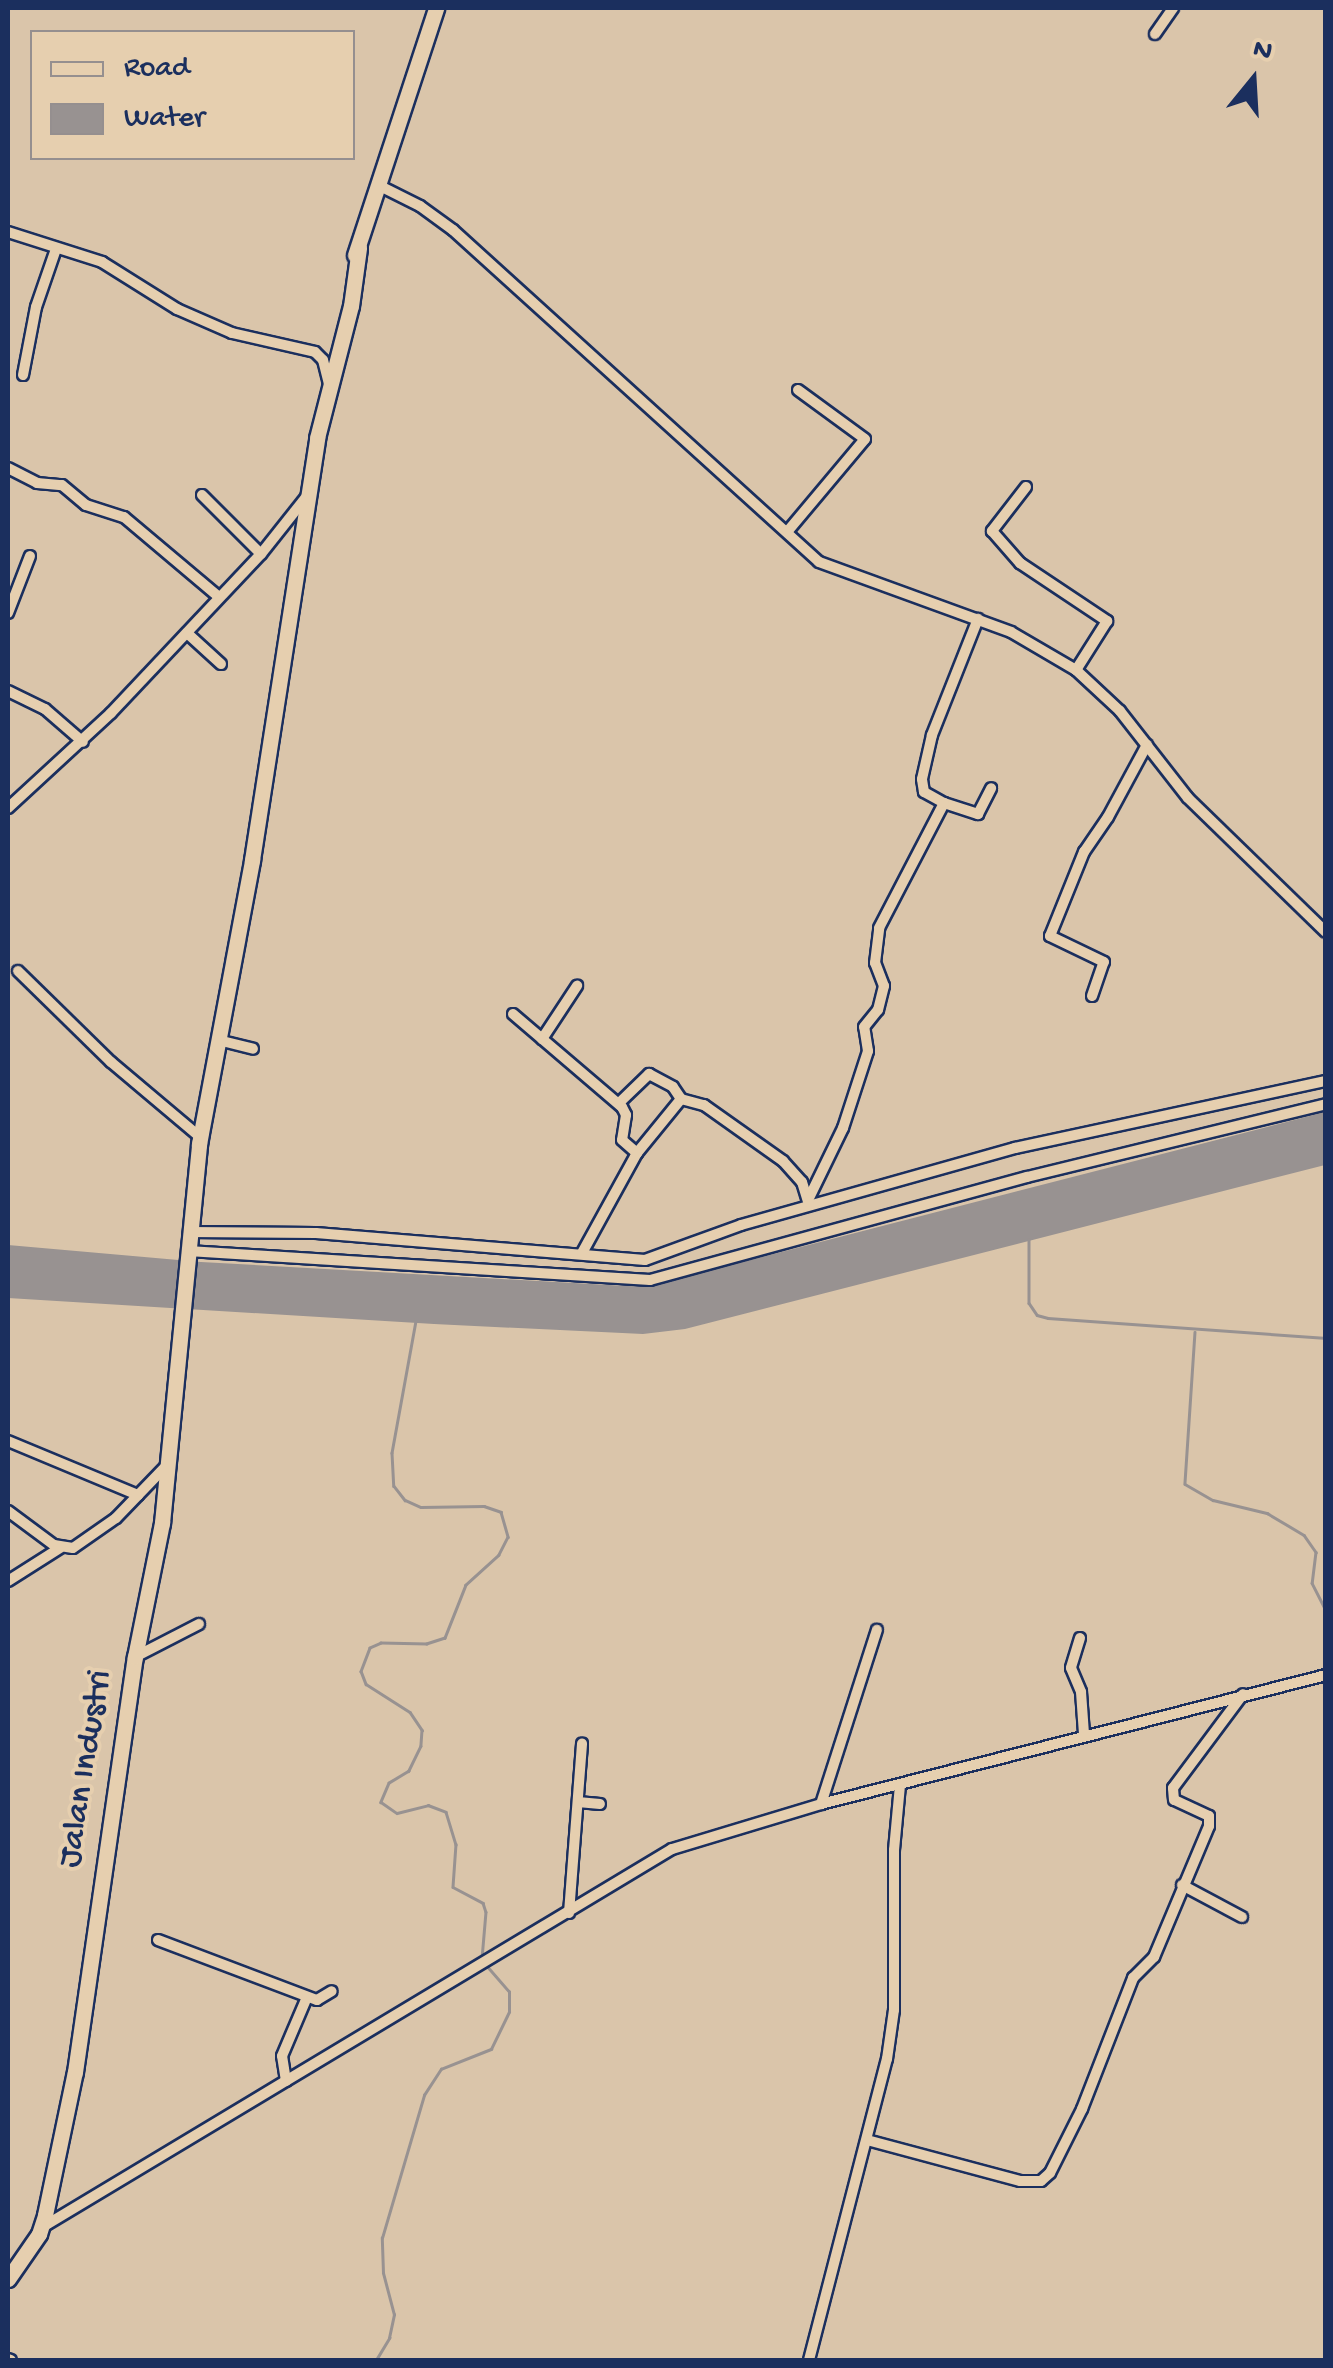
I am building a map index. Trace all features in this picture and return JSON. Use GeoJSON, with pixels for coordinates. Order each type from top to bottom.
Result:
{"type":"FeatureCollection","features":[{"type":"Feature","properties":{"kind":"main road","name":"Jalan Industri"},"geometry":{"type":"LineString","coordinates":[[8,2280],[41,2228],[74,2072],[135,1657],[170,1462],[200,1137],[246,896],[317,438],[332,391],[357,256],[436,8]]}},
{"type":"Feature","properties":{"kind":"street"},"geometry":{"type":"LineString","coordinates":[[1155,34],[1173,8]]}},
{"type":"Feature","properties":{"kind":"street"},"geometry":{"type":"LineString","coordinates":[[378,185],[420,206],[453,230],[819,562],[978,618],[1033,642],[1076,670],[1114,704],[1188,798],[1326,932]]}},
{"type":"Feature","properties":{"kind":"street"},"geometry":{"type":"LineString","coordinates":[[8,232],[102,262],[177,308],[232,333],[315,352],[323,360],[332,391]]}},
{"type":"Feature","properties":{"kind":"street"},"geometry":{"type":"LineString","coordinates":[[23,375],[36,307],[56,249]]}},
{"type":"Feature","properties":{"kind":"street"},"geometry":{"type":"LineString","coordinates":[[787,532],[865,435],[798,390]]}},
{"type":"Feature","properties":{"kind":"street"},"geometry":{"type":"LineString","coordinates":[[8,468],[36,483],[62,485],[86,505],[124,518],[219,597]]}},
{"type":"Feature","properties":{"kind":"street"},"geometry":{"type":"LineString","coordinates":[[1026,488],[992,530],[1020,563],[1108,621],[1076,670]]}},
{"type":"Feature","properties":{"kind":"street"},"geometry":{"type":"LineString","coordinates":[[202,495],[262,554]]}},
{"type":"Feature","properties":{"kind":"street"},"geometry":{"type":"LineString","coordinates":[[8,808],[83,742],[262,554],[308,496]]}},
{"type":"Feature","properties":{"kind":"street"},"geometry":{"type":"LineString","coordinates":[[8,613],[30,556]]}},
{"type":"Feature","properties":{"kind":"street"},"geometry":{"type":"LineString","coordinates":[[978,618],[932,735],[921,786],[927,794],[975,814],[991,788]]}},
{"type":"Feature","properties":{"kind":"street"},"geometry":{"type":"LineString","coordinates":[[187,633],[221,664]]}},
{"type":"Feature","properties":{"kind":"street"},"geometry":{"type":"LineString","coordinates":[[8,692],[45,709],[83,742]]}},
{"type":"Feature","properties":{"kind":"street"},"geometry":{"type":"LineString","coordinates":[[1092,996],[1104,962],[1050,936],[1084,852],[1108,817],[1146,745]]}},
{"type":"Feature","properties":{"kind":"street"},"geometry":{"type":"LineString","coordinates":[[808,1203],[843,1128],[868,1051],[864,1028],[878,1010],[884,986],[875,963],[879,928],[944,802]]}},
{"type":"Feature","properties":{"kind":"street"},"geometry":{"type":"LineString","coordinates":[[18,971],[111,1062],[200,1137]]}},
{"type":"Feature","properties":{"kind":"street"},"geometry":{"type":"LineString","coordinates":[[542,1039],[577,986]]}},
{"type":"Feature","properties":{"kind":"street"},"geometry":{"type":"LineString","coordinates":[[513,1014],[619,1104],[626,1115],[622,1140],[637,1153]]}},
{"type":"Feature","properties":{"kind":"street"},"geometry":{"type":"LineString","coordinates":[[218,1040],[253,1049]]}},
{"type":"Feature","properties":{"kind":"street"},"geometry":{"type":"LineString","coordinates":[[619,1104],[649,1074],[673,1087],[681,1099],[704,1106],[784,1160],[808,1203]]}},
{"type":"Feature","properties":{"kind":"street"},"geometry":{"type":"LineString","coordinates":[[189,1232],[264,1230],[644,1260],[808,1203],[1015,1148],[1326,1080]]}},
{"type":"Feature","properties":{"kind":"street"},"geometry":{"type":"LineString","coordinates":[[582,1253],[637,1153],[681,1099]]}},
{"type":"Feature","properties":{"kind":"street"},"geometry":{"type":"LineString","coordinates":[[188,1254],[650,1280],[1026,1177],[1326,1104]]}},
{"type":"Feature","properties":{"kind":"street"},"geometry":{"type":"LineString","coordinates":[[8,1441],[138,1495]]}},
{"type":"Feature","properties":{"kind":"street"},"geometry":{"type":"LineString","coordinates":[[8,1581],[60,1548],[80,1546],[170,1462]]}},
{"type":"Feature","properties":{"kind":"street"},"geometry":{"type":"LineString","coordinates":[[8,1511],[60,1548]]}},
{"type":"Feature","properties":{"kind":"street"},"geometry":{"type":"LineString","coordinates":[[135,1657],[199,1624]]}},
{"type":"Feature","properties":{"kind":"street"},"geometry":{"type":"LineString","coordinates":[[822,1804],[877,1630]]}},
{"type":"Feature","properties":{"kind":"street"},"geometry":{"type":"LineString","coordinates":[[1080,1638],[1071,1668],[1081,1692],[1084,1734]]}},
{"type":"Feature","properties":{"kind":"street"},"geometry":{"type":"LineString","coordinates":[[41,2228],[672,1849],[822,1804],[1084,1734],[1326,1675]]}},
{"type":"Feature","properties":{"kind":"street"},"geometry":{"type":"LineString","coordinates":[[867,2140],[1020,2181],[1046,2178],[1082,2109],[1132,1978],[1154,1957],[1210,1820],[1174,1800],[1173,1788],[1232,1716],[1243,1694]]}},
{"type":"Feature","properties":{"kind":"street"},"geometry":{"type":"LineString","coordinates":[[569,1913],[582,1743]]}},
{"type":"Feature","properties":{"kind":"street"},"geometry":{"type":"LineString","coordinates":[[809,2360],[867,2140],[894,2010],[894,1850],[900,1785]]}},
{"type":"Feature","properties":{"kind":"street"},"geometry":{"type":"LineString","coordinates":[[578,1802],[600,1804]]}},
{"type":"Feature","properties":{"kind":"street"},"geometry":{"type":"LineString","coordinates":[[1182,1885],[1242,1916]]}},
{"type":"Feature","properties":{"kind":"street"},"geometry":{"type":"LineString","coordinates":[[158,1940],[320,2000],[332,1992]]}},
{"type":"Feature","properties":{"kind":"street"},"geometry":{"type":"LineString","coordinates":[[286,2081],[282,2056],[308,1996]]}},
{"type":"Feature","properties":{"kind":"water"},"geometry":{"type":"Polygon","coordinates":[[[1325,1112],[1325,1165],[685,1329],[643,1334],[8,1298],[8,1245],[201,1262],[627,1286],[661,1283],[1325,1112]]]}},
{"type":"Feature","properties":{"kind":"waterway"},"geometry":{"type":"LineString","coordinates":[[1029,1239],[1029,1303],[1037,1315],[1326,1338]]}},
{"type":"Feature","properties":{"kind":"waterway"},"geometry":{"type":"LineString","coordinates":[[416,1321],[392,1453],[394,1486],[405,1500],[421,1507],[484,1506],[501,1512],[508,1537],[499,1555],[466,1585],[445,1638],[427,1644],[381,1643],[370,1648],[361,1671],[366,1684],[410,1712],[422,1730],[421,1746],[409,1771],[389,1783],[381,1802],[397,1813],[428,1805],[446,1812],[456,1844],[453,1887],[483,1903],[486,1912],[482,1959]]}},
{"type":"Feature","properties":{"kind":"waterway"},"geometry":{"type":"LineString","coordinates":[[1195,1332],[1185,1484],[1213,1500],[1267,1513],[1304,1535],[1316,1552],[1312,1583],[1326,1610]]}},
{"type":"Feature","properties":{"kind":"waterway"},"geometry":{"type":"LineString","coordinates":[[376,2360],[389,2338],[394,2315],[383,2273],[382,2238],[424,2095],[441,2069],[491,2049],[509,2012],[509,1992],[486,1966]]}}]}
